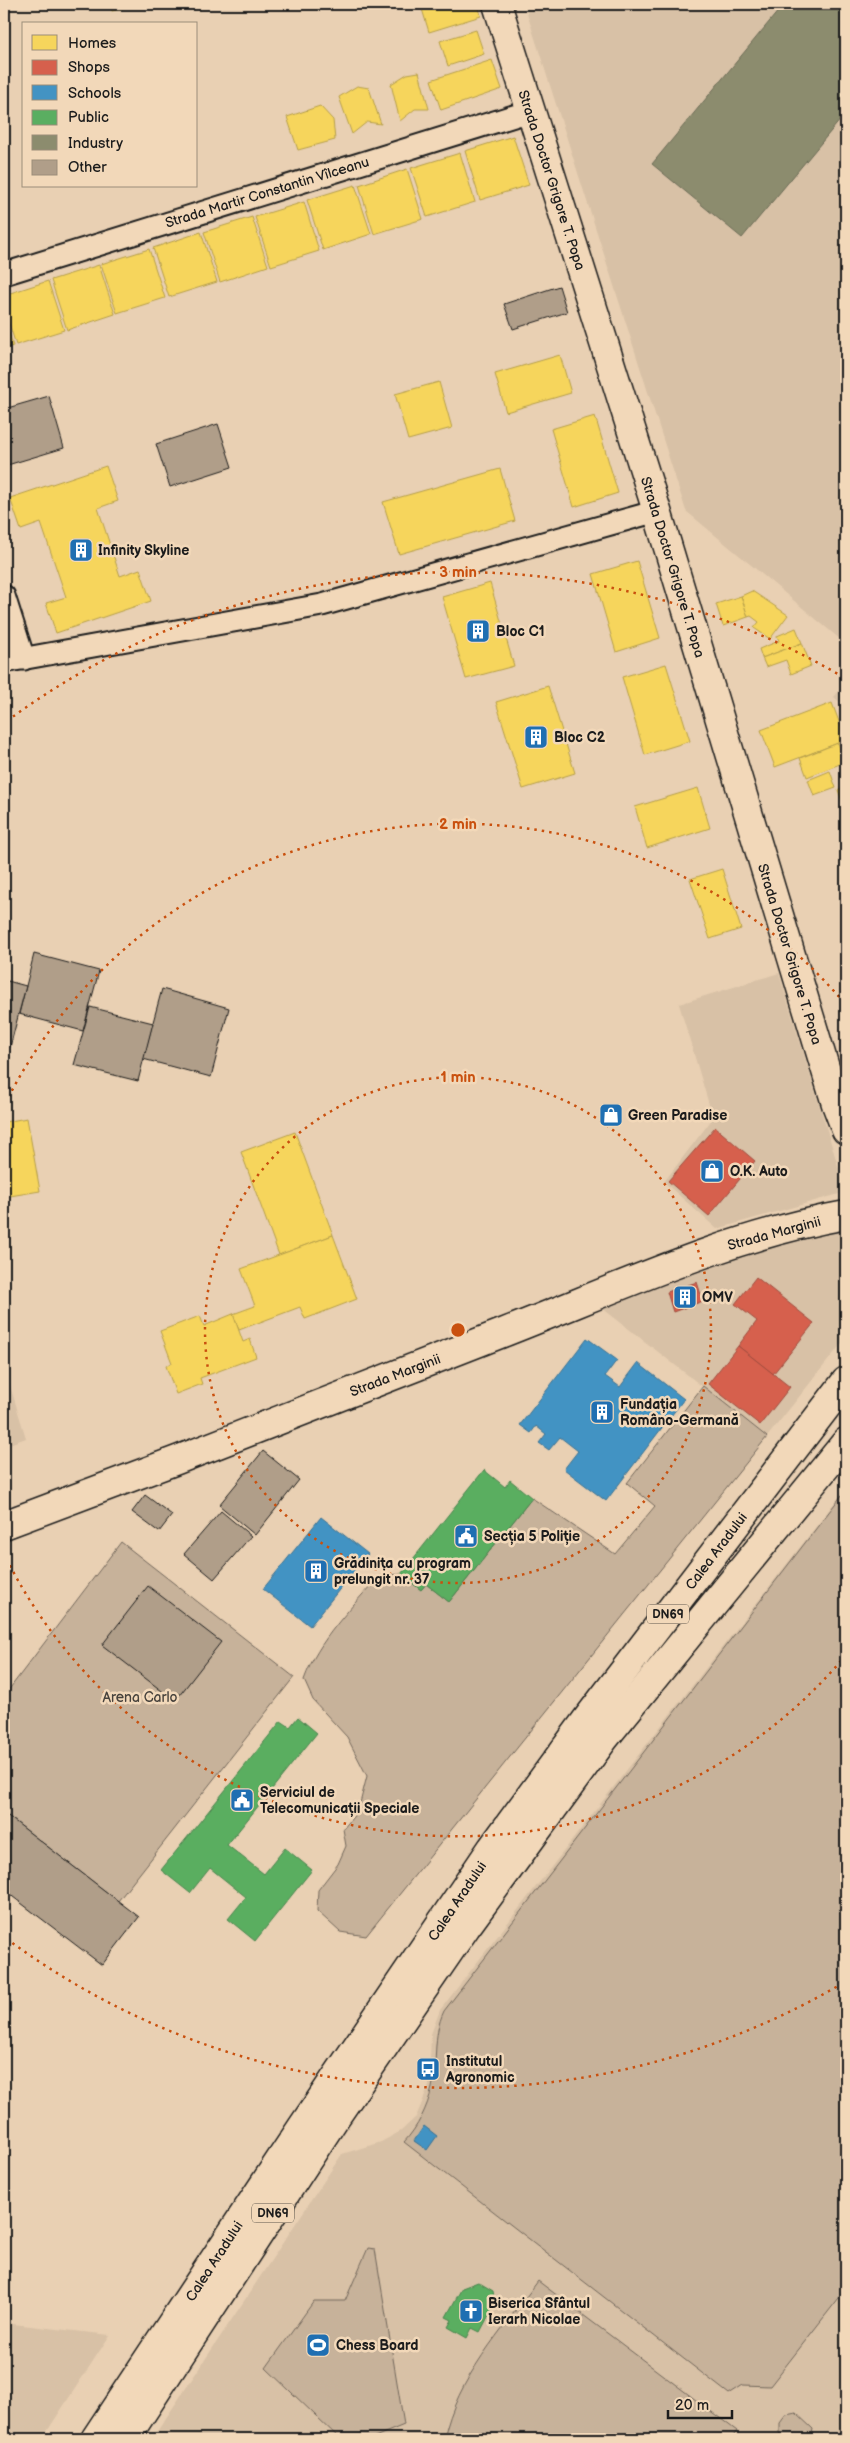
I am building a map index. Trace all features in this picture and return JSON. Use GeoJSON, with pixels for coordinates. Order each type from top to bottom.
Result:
{"type":"FeatureCollection","features":[{"type":"Feature","properties":{"kind":"main road","name":"Strada Doctor Grigore T. Popa"},"geometry":{"type":"LineString","coordinates":[[497,4],[657,512],[720,725],[836,1104],[846,1130]]}},
{"type":"Feature","properties":{"kind":"main road","name":"Strada Marginii"},"geometry":{"type":"LineString","coordinates":[[4,1524],[184,1458],[542,1318],[613,1287],[709,1251],[805,1222],[846,1215]]}},
{"type":"Feature","properties":{"kind":"main road","name":"Calea Aradului"},"geometry":{"type":"LineString","coordinates":[[95,2439],[312,2112],[492,1848],[593,1711],[846,1381]]}},
{"type":"Feature","properties":{"kind":"main road","name":"Calea Aradului"},"geometry":{"type":"LineString","coordinates":[[125,2439],[335,2118],[466,1927],[604,1739],[846,1442]]}},
{"type":"Feature","properties":{"kind":"street","name":"Strada Martir Constantin Vîlceanu"},"geometry":{"type":"LineString","coordinates":[[4,274],[530,111]]}},
{"type":"Feature","properties":{"kind":"street"},"geometry":{"type":"LineString","coordinates":[[4,596],[14,661],[322,605],[657,512]]}},
{"type":"Feature","properties":{"kind":"shaded area"},"geometry":{"type":"Polygon","coordinates":[[[524,4],[846,4],[846,644],[686,511],[524,4]]]}},
{"type":"Feature","properties":{"kind":"shaded area"},"geometry":{"type":"Polygon","coordinates":[[[846,683],[846,708],[834,697],[846,683]]]}},
{"type":"Feature","properties":{"kind":"shaded area"},"geometry":{"type":"Polygon","coordinates":[[[779,973],[846,1192],[717,1229],[664,1182],[713,1118],[679,1004],[779,973]]]}},
{"type":"Feature","properties":{"kind":"shaded area"},"geometry":{"type":"Polygon","coordinates":[[[846,1227],[846,1338],[767,1437],[602,1308],[613,1301],[769,1243],[846,1227]]]}},
{"type":"Feature","properties":{"kind":"shaded area"},"geometry":{"type":"Polygon","coordinates":[[[4,1366],[26,1438],[4,1446],[4,1366]]]}},
{"type":"Feature","properties":{"kind":"shaded area"},"geometry":{"type":"Polygon","coordinates":[[[846,1488],[846,2439],[152,2439],[342,2154],[381,2142],[401,2131],[416,2117],[429,2086],[431,2034],[440,2010],[846,1488]]]}},
{"type":"Feature","properties":{"kind":"shaded area"},"geometry":{"type":"Polygon","coordinates":[[[4,2323],[110,2335],[42,2439],[4,2439],[4,2323]]]}},
{"type":"Feature","properties":{"kind":"green space"},"geometry":{"type":"Polygon","coordinates":[[[703,1386],[767,1437],[366,1936],[340,1932],[317,1911],[318,1890],[338,1864],[346,1846],[343,1829],[358,1811],[367,1776],[347,1737],[313,1700],[304,1680],[318,1651],[347,1612],[379,1576],[401,1574],[421,1590],[426,1584],[449,1602],[532,1498],[615,1554],[655,1506],[627,1483],[703,1386]]]}},
{"type":"Feature","properties":{"kind":"green space"},"geometry":{"type":"Polygon","coordinates":[[[842,1495],[846,1499],[846,2289],[770,2386],[743,2385],[729,2394],[404,2142],[418,2124],[430,2095],[434,2078],[438,2030],[444,2011],[842,1495]]]}},
{"type":"Feature","properties":{"kind":"green space","name":"Arena Carlo"},"geometry":{"type":"Polygon","coordinates":[[[121,1542],[294,1677],[118,1901],[4,1813],[4,1696],[121,1542]]]}},
{"type":"Feature","properties":{"kind":"green space"},"geometry":{"type":"Polygon","coordinates":[[[368,2248],[375,2249],[404,2425],[370,2439],[340,2439],[266,2368],[314,2301],[345,2301],[368,2248]]]}},
{"type":"Feature","properties":{"kind":"green space"},"geometry":{"type":"Polygon","coordinates":[[[538,2281],[737,2431],[731,2439],[444,2439],[450,2417],[470,2375],[496,2336],[538,2281]]]}},
{"type":"Feature","properties":{"kind":"green space"},"geometry":{"type":"Polygon","coordinates":[[[796,2413],[813,2429],[811,2439],[788,2439],[780,2433],[780,2423],[786,2415],[796,2413]]]}},
{"type":"Feature","properties":{"kind":"building: Homes"},"geometry":{"type":"Polygon","coordinates":[[[110,4],[139,4],[112,11],[110,4]]]}},
{"type":"Feature","properties":{"kind":"building: Homes"},"geometry":{"type":"Polygon","coordinates":[[[438,4],[478,4],[481,16],[429,32],[422,9],[438,4]]]}},
{"type":"Feature","properties":{"kind":"building: Homes"},"geometry":{"type":"Polygon","coordinates":[[[476,30],[484,54],[448,66],[440,41],[476,30]]]}},
{"type":"Feature","properties":{"kind":"building: Homes"},"geometry":{"type":"Polygon","coordinates":[[[492,60],[502,89],[441,110],[431,80],[492,60]]]}},
{"type":"Feature","properties":{"kind":"building: Homes"},"geometry":{"type":"Polygon","coordinates":[[[419,72],[429,109],[415,109],[400,121],[391,84],[407,74],[419,72]]]}},
{"type":"Feature","properties":{"kind":"building: Homes"},"geometry":{"type":"Polygon","coordinates":[[[357,86],[369,88],[381,124],[367,122],[352,134],[339,97],[357,86]]]}},
{"type":"Feature","properties":{"kind":"building: Homes"},"geometry":{"type":"Polygon","coordinates":[[[320,106],[333,120],[335,140],[298,150],[287,117],[320,106]]]}},
{"type":"Feature","properties":{"kind":"building: Homes"},"geometry":{"type":"Polygon","coordinates":[[[513,136],[529,185],[480,200],[465,151],[513,136]]]}},
{"type":"Feature","properties":{"kind":"building: Homes"},"geometry":{"type":"Polygon","coordinates":[[[460,153],[475,202],[427,217],[411,168],[460,153]]]}},
{"type":"Feature","properties":{"kind":"building: Homes"},"geometry":{"type":"Polygon","coordinates":[[[407,169],[423,219],[374,234],[359,185],[407,169]]]}},
{"type":"Feature","properties":{"kind":"building: Homes"},"geometry":{"type":"Polygon","coordinates":[[[355,185],[371,234],[323,250],[307,200],[355,185]]]}},
{"type":"Feature","properties":{"kind":"building: Homes"},"geometry":{"type":"Polygon","coordinates":[[[304,202],[319,251],[271,266],[255,217],[304,202]]]}},
{"type":"Feature","properties":{"kind":"building: Homes"},"geometry":{"type":"Polygon","coordinates":[[[252,217],[268,266],[220,282],[204,232],[252,217]]]}},
{"type":"Feature","properties":{"kind":"building: Homes"},"geometry":{"type":"Polygon","coordinates":[[[201,232],[217,282],[169,297],[153,248],[201,232]]]}},
{"type":"Feature","properties":{"kind":"building: Homes"},"geometry":{"type":"Polygon","coordinates":[[[149,249],[165,298],[117,313],[101,264],[149,249]]]}},
{"type":"Feature","properties":{"kind":"building: Homes"},"geometry":{"type":"Polygon","coordinates":[[[99,265],[115,314],[67,330],[51,280],[99,265]]]}},
{"type":"Feature","properties":{"kind":"building: Homes"},"geometry":{"type":"Polygon","coordinates":[[[48,281],[64,330],[16,345],[4,308],[4,295],[48,281]]]}},
{"type":"Feature","properties":{"kind":"building: Homes"},"geometry":{"type":"Polygon","coordinates":[[[4,317],[13,346],[4,349],[4,317]]]}},
{"type":"Feature","properties":{"kind":"building: Homes"},"geometry":{"type":"Polygon","coordinates":[[[560,355],[571,393],[506,412],[495,374],[560,355]]]}},
{"type":"Feature","properties":{"kind":"building: Homes"},"geometry":{"type":"Polygon","coordinates":[[[439,382],[452,428],[408,440],[395,394],[439,382]]]}},
{"type":"Feature","properties":{"kind":"building: Homes"},"geometry":{"type":"Polygon","coordinates":[[[595,416],[618,493],[574,507],[551,429],[595,416]]]}},
{"type":"Feature","properties":{"kind":"building: Homes","name":"Infinity Skyline"},"geometry":{"type":"Polygon","coordinates":[[[106,466],[118,501],[98,508],[120,576],[140,569],[151,601],[56,633],[46,603],[66,597],[41,523],[21,530],[10,498],[106,466]]]}},
{"type":"Feature","properties":{"kind":"building: Homes"},"geometry":{"type":"Polygon","coordinates":[[[500,469],[515,521],[399,554],[383,502],[500,469]]]}},
{"type":"Feature","properties":{"kind":"building: Homes"},"geometry":{"type":"Polygon","coordinates":[[[637,561],[660,638],[616,652],[593,574],[637,561]]]}},
{"type":"Feature","properties":{"kind":"building: Homes","name":"Bloc C1"},"geometry":{"type":"Polygon","coordinates":[[[490,583],[514,666],[466,679],[442,597],[490,583]]]}},
{"type":"Feature","properties":{"kind":"building: Homes"},"geometry":{"type":"Polygon","coordinates":[[[752,591],[788,615],[770,639],[754,628],[759,622],[751,616],[748,617],[741,596],[752,591]]]}},
{"type":"Feature","properties":{"kind":"building: Homes"},"geometry":{"type":"Polygon","coordinates":[[[741,596],[748,617],[723,626],[716,604],[741,596]]]}},
{"type":"Feature","properties":{"kind":"building: Homes"},"geometry":{"type":"Polygon","coordinates":[[[796,628],[802,643],[762,658],[759,649],[779,641],[777,636],[796,628]]]}},
{"type":"Feature","properties":{"kind":"building: Homes"},"geometry":{"type":"Polygon","coordinates":[[[802,643],[811,666],[791,674],[786,660],[766,667],[762,658],[802,643]]]}},
{"type":"Feature","properties":{"kind":"building: Homes"},"geometry":{"type":"Polygon","coordinates":[[[666,664],[690,741],[645,755],[622,677],[666,664]]]}},
{"type":"Feature","properties":{"kind":"building: Homes","name":"Bloc C2"},"geometry":{"type":"Polygon","coordinates":[[[548,686],[575,773],[523,789],[496,702],[548,686]]]}},
{"type":"Feature","properties":{"kind":"building: Homes"},"geometry":{"type":"Polygon","coordinates":[[[832,703],[846,740],[775,767],[761,730],[832,703]]]}},
{"type":"Feature","properties":{"kind":"building: Homes"},"geometry":{"type":"Polygon","coordinates":[[[838,743],[845,762],[807,777],[800,758],[838,743]]]}},
{"type":"Feature","properties":{"kind":"building: Homes"},"geometry":{"type":"Polygon","coordinates":[[[830,771],[836,788],[814,796],[808,780],[830,771]]]}},
{"type":"Feature","properties":{"kind":"building: Homes"},"geometry":{"type":"Polygon","coordinates":[[[846,787],[846,812],[838,790],[846,787]]]}},
{"type":"Feature","properties":{"kind":"building: Homes"},"geometry":{"type":"Polygon","coordinates":[[[698,788],[710,828],[647,848],[635,807],[698,788]]]}},
{"type":"Feature","properties":{"kind":"building: Homes"},"geometry":{"type":"Polygon","coordinates":[[[722,869],[741,929],[710,939],[690,879],[722,869]]]}},
{"type":"Feature","properties":{"kind":"building: Homes"},"geometry":{"type":"Polygon","coordinates":[[[27,1118],[40,1191],[4,1197],[4,1122],[27,1118]]]}},
{"type":"Feature","properties":{"kind":"building: Homes"},"geometry":{"type":"Polygon","coordinates":[[[295,1132],[333,1235],[279,1255],[241,1152],[295,1132]]]}},
{"type":"Feature","properties":{"kind":"building: Homes"},"geometry":{"type":"Polygon","coordinates":[[[333,1235],[357,1299],[305,1319],[300,1307],[239,1330],[233,1314],[255,1306],[241,1269],[333,1235]]]}},
{"type":"Feature","properties":{"kind":"building: Homes"},"geometry":{"type":"Polygon","coordinates":[[[233,1314],[243,1342],[250,1339],[256,1357],[200,1378],[202,1384],[176,1394],[166,1366],[172,1363],[160,1331],[200,1316],[204,1326],[233,1314]]]}},
{"type":"Feature","properties":{"kind":"building: Shops","name":"O.K. Auto"},"geometry":{"type":"Polygon","coordinates":[[[715,1127],[755,1161],[709,1216],[668,1181],[715,1127]]]}},
{"type":"Feature","properties":{"kind":"building: Shops"},"geometry":{"type":"Polygon","coordinates":[[[756,1277],[814,1323],[773,1374],[738,1346],[757,1321],[735,1304],[756,1277]]]}},
{"type":"Feature","properties":{"kind":"building: Shops","name":"OMV"},"geometry":{"type":"Polygon","coordinates":[[[697,1282],[703,1301],[673,1312],[667,1292],[697,1282]]]}},
{"type":"Feature","properties":{"kind":"building: Shops","name":"OMV"},"geometry":{"type":"Polygon","coordinates":[[[738,1346],[790,1387],[760,1425],[708,1384],[738,1346]]]}},
{"type":"Feature","properties":{"kind":"building: Schools","name":"Fundația Româno-Germană"},"geometry":{"type":"Polygon","coordinates":[[[587,1338],[617,1360],[605,1376],[620,1387],[638,1363],[684,1399],[606,1501],[564,1469],[578,1451],[560,1437],[549,1450],[539,1443],[546,1434],[536,1426],[531,1433],[520,1425],[587,1338]]]}},
{"type":"Feature","properties":{"kind":"building: Schools","name":"Grădinița cu program prelungit nr. 37"},"geometry":{"type":"Polygon","coordinates":[[[321,1517],[368,1554],[310,1626],[263,1589],[321,1517]]]}},
{"type":"Feature","properties":{"kind":"building: Schools"},"geometry":{"type":"Polygon","coordinates":[[[424,2126],[437,2136],[427,2150],[414,2141],[424,2126]]]}},
{"type":"Feature","properties":{"kind":"building: Public","name":"Secția 5 Poliție"},"geometry":{"type":"Polygon","coordinates":[[[484,1470],[505,1487],[510,1480],[532,1498],[449,1602],[426,1584],[421,1590],[401,1574],[484,1470]]]}},
{"type":"Feature","properties":{"kind":"building: Public"},"geometry":{"type":"Polygon","coordinates":[[[298,1717],[317,1733],[227,1845],[264,1874],[285,1848],[312,1870],[255,1941],[228,1919],[246,1897],[210,1868],[190,1893],[161,1870],[281,1721],[290,1727],[298,1717]]]}},
{"type":"Feature","properties":{"kind":"building: Public","name":"Biserica Sfântul Ierarh Nicolae"},"geometry":{"type":"Polygon","coordinates":[[[478,2282],[493,2291],[495,2304],[480,2332],[472,2328],[467,2338],[448,2327],[452,2320],[446,2317],[462,2288],[478,2282]]]}},
{"type":"Feature","properties":{"kind":"building: Industry"},"geometry":{"type":"Polygon","coordinates":[[[784,4],[846,4],[846,113],[742,238],[652,164],[784,4]]]}},
{"type":"Feature","properties":{"kind":"building: Other"},"geometry":{"type":"Polygon","coordinates":[[[559,286],[567,312],[513,329],[504,304],[559,286]]]}},
{"type":"Feature","properties":{"kind":"building: Other"},"geometry":{"type":"Polygon","coordinates":[[[49,396],[64,448],[4,466],[4,409],[49,396]]]}},
{"type":"Feature","properties":{"kind":"building: Other"},"geometry":{"type":"Polygon","coordinates":[[[218,424],[232,467],[170,487],[156,444],[218,424]]]}},
{"type":"Feature","properties":{"kind":"building: Other"},"geometry":{"type":"Polygon","coordinates":[[[34,954],[99,971],[83,1031],[19,1014],[34,954]]]}},
{"type":"Feature","properties":{"kind":"building: Other"},"geometry":{"type":"Polygon","coordinates":[[[4,980],[26,986],[10,1047],[4,1045],[4,980]]]}},
{"type":"Feature","properties":{"kind":"building: Other"},"geometry":{"type":"Polygon","coordinates":[[[162,989],[229,1008],[211,1077],[143,1059],[162,989]]]}},
{"type":"Feature","properties":{"kind":"building: Other"},"geometry":{"type":"Polygon","coordinates":[[[90,1007],[153,1023],[138,1081],[74,1065],[90,1007]]]}},
{"type":"Feature","properties":{"kind":"building: Other"},"geometry":{"type":"Polygon","coordinates":[[[263,1451],[299,1480],[255,1535],[219,1505],[263,1451]]]}},
{"type":"Feature","properties":{"kind":"building: Other"},"geometry":{"type":"Polygon","coordinates":[[[145,1495],[172,1515],[159,1532],[132,1512],[145,1495]]]}},
{"type":"Feature","properties":{"kind":"building: Other"},"geometry":{"type":"Polygon","coordinates":[[[221,1511],[251,1536],[214,1579],[184,1554],[221,1511]]]}},
{"type":"Feature","properties":{"kind":"building: Other"},"geometry":{"type":"Polygon","coordinates":[[[148,1586],[221,1642],[175,1701],[102,1645],[148,1586]]]}},
{"type":"Feature","properties":{"kind":"building: Other"},"geometry":{"type":"Polygon","coordinates":[[[4,1813],[139,1917],[102,1965],[4,1890],[4,1813]]]}},
{"type":"Feature","properties":{"kind":"place","name":"Infinity Skyline"},"geometry":{"type":"Point","coordinates":[81,550]}},
{"type":"Feature","properties":{"kind":"place","name":"Bloc C1"},"geometry":{"type":"Point","coordinates":[478,631]}},
{"type":"Feature","properties":{"kind":"place","name":"Bloc C2"},"geometry":{"type":"Point","coordinates":[536,737]}},
{"type":"Feature","properties":{"kind":"place","name":"Green Paradise"},"geometry":{"type":"Point","coordinates":[611,1115]}},
{"type":"Feature","properties":{"kind":"place","name":"O.K. Auto"},"geometry":{"type":"Point","coordinates":[712,1171]}},
{"type":"Feature","properties":{"kind":"place","name":"OMV"},"geometry":{"type":"Point","coordinates":[685,1297]}},
{"type":"Feature","properties":{"kind":"place","name":"Fundația Româno-Germană"},"geometry":{"type":"Point","coordinates":[602,1412]}},
{"type":"Feature","properties":{"kind":"place","name":"Secția 5 Poliție"},"geometry":{"type":"Point","coordinates":[466,1536]}},
{"type":"Feature","properties":{"kind":"place","name":"Grădinița cu program prelungit nr. 37"},"geometry":{"type":"Point","coordinates":[316,1571]}},
{"type":"Feature","properties":{"kind":"place","name":"Serviciul de Telecomunicații Speciale"},"geometry":{"type":"Point","coordinates":[242,1800]}},
{"type":"Feature","properties":{"kind":"place","name":"Institutul Agronomic"},"geometry":{"type":"Point","coordinates":[428,2069]}},
{"type":"Feature","properties":{"kind":"place","name":"Biserica Sfântul Ierarh Nicolae"},"geometry":{"type":"Point","coordinates":[471,2311]}},
{"type":"Feature","properties":{"kind":"place","name":"Chess Board"},"geometry":{"type":"Point","coordinates":[318,2345]}}]}
